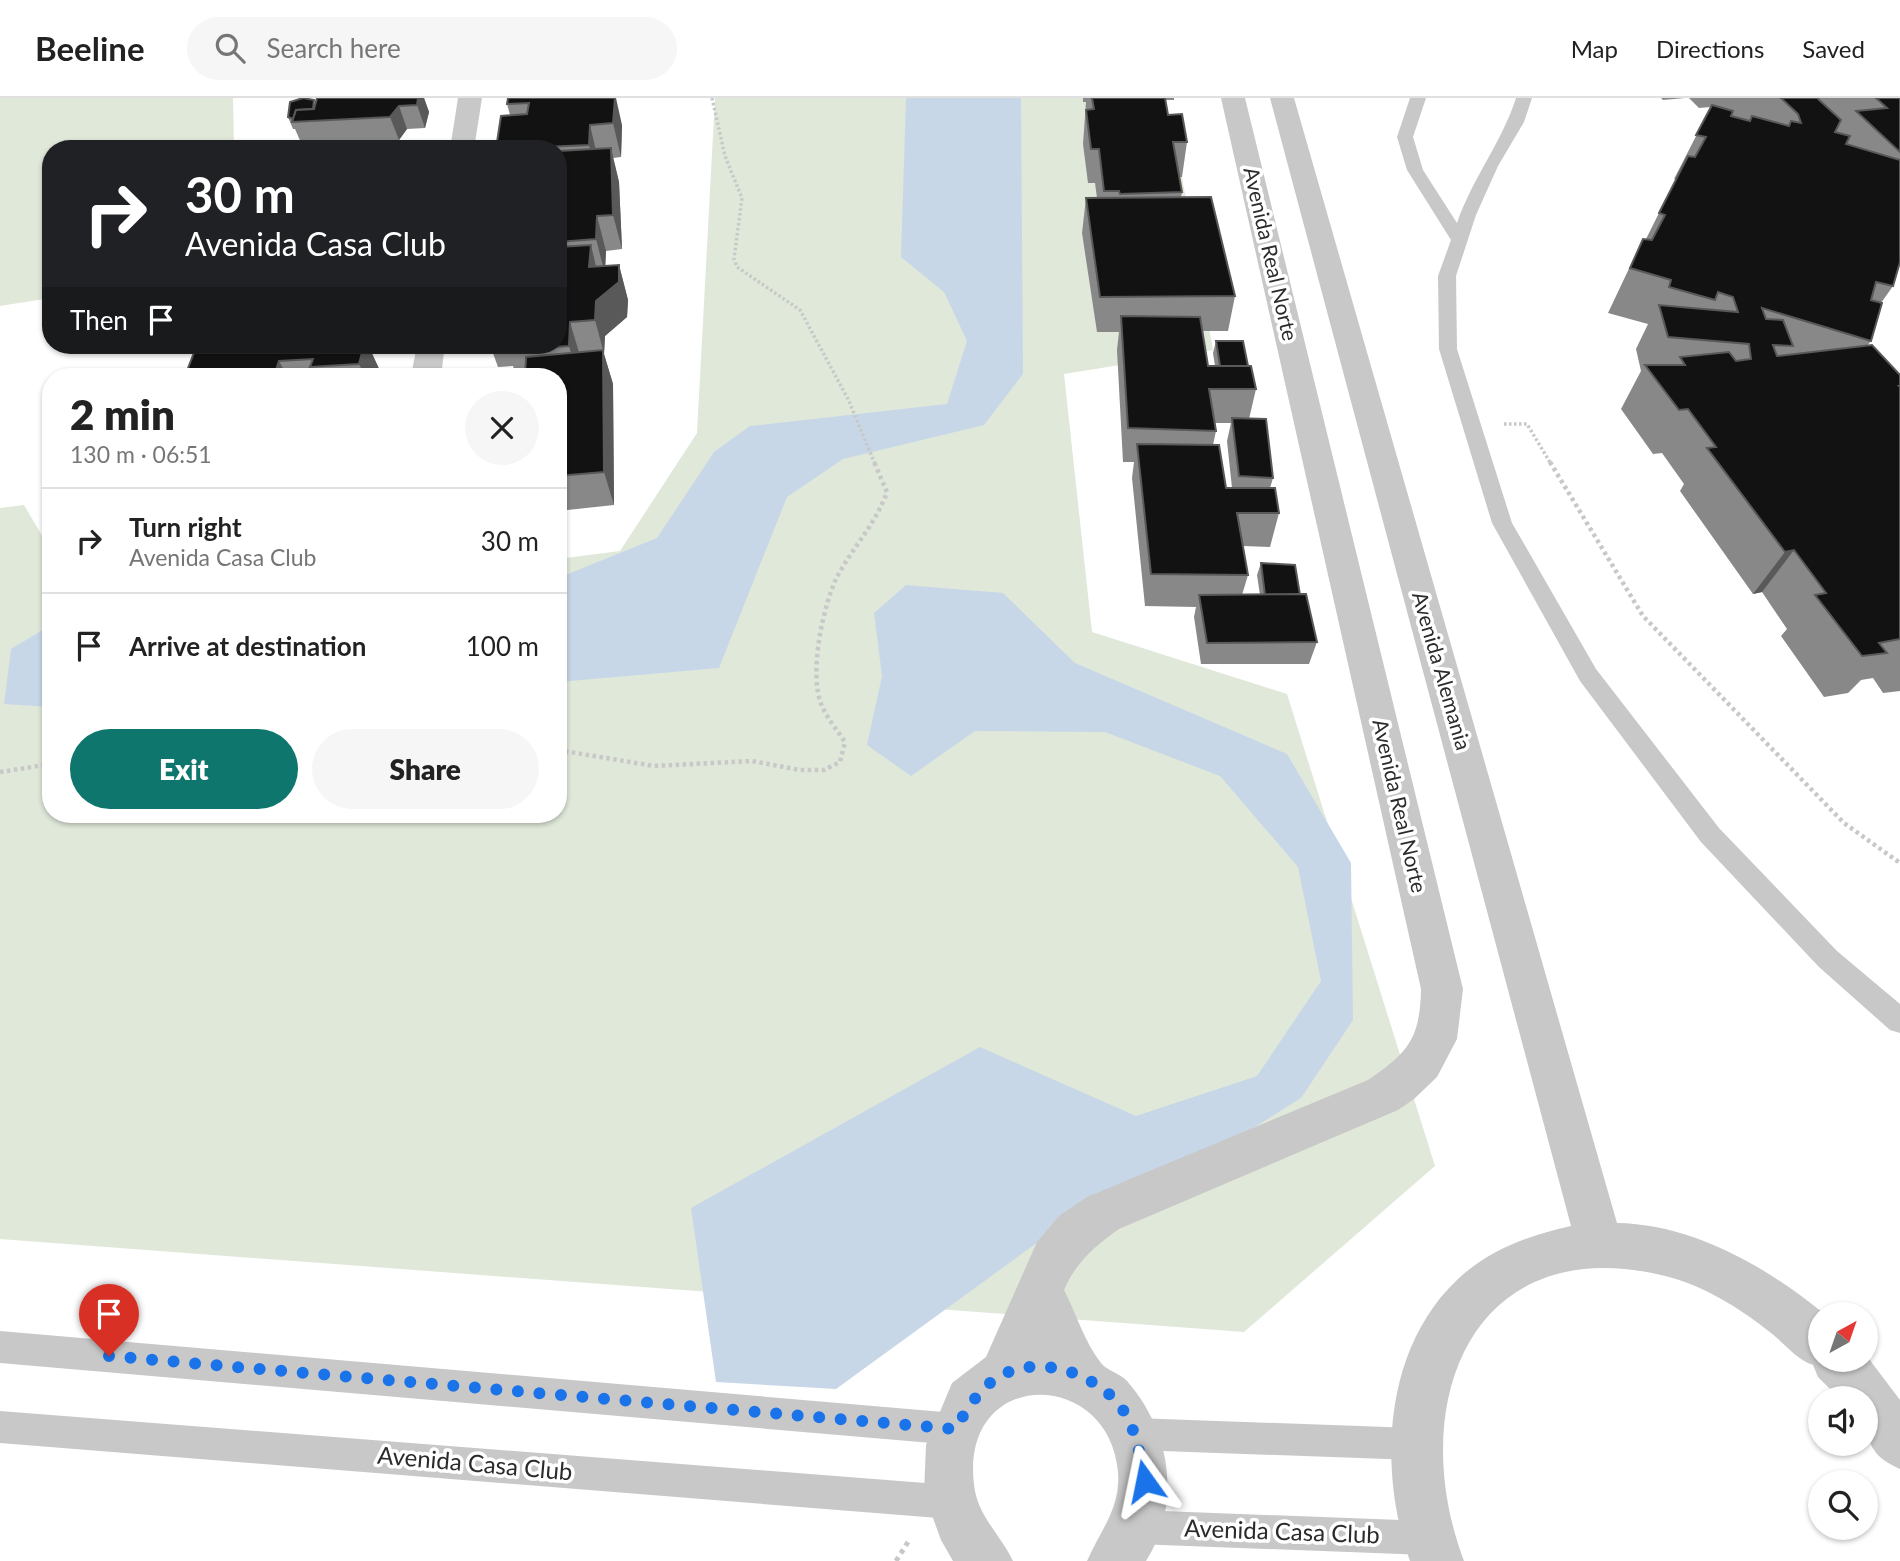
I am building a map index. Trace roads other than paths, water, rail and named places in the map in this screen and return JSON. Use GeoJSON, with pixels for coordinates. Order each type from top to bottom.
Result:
{"type":"FeatureCollection","features":[{"type":"Feature","properties":{"kind":"street"},"geometry":{"type":"LineString","coordinates":[[463,140],[470,98]]}},
{"type":"Feature","properties":{"kind":"street","name":"Avenida Real Norte"},"geometry":{"type":"LineString","coordinates":[[1004,1374],[1054,1259],[1075,1232],[1103,1213],[1383,1095],[1412,1076],[1432,1051],[1443,1021],[1442,989],[1233,98]]}},
{"type":"Feature","properties":{"kind":"street","name":"Avenida Alemania"},"geometry":{"type":"LineString","coordinates":[[1282,98],[1600,1245]]}},
{"type":"Feature","properties":{"kind":"street"},"geometry":{"type":"LineString","coordinates":[[1432,1550],[1414,1444],[1424,1376],[1451,1321],[1490,1279],[1541,1253],[1600,1245],[1666,1253],[1734,1281],[1808,1332]]}},
{"type":"Feature","properties":{"kind":"street"},"geometry":{"type":"LineString","coordinates":[[1040,1292],[1081,1375]]}},
{"type":"Feature","properties":{"kind":"street"},"geometry":{"type":"LineString","coordinates":[[986,1561],[965,1537],[951,1502],[947,1464],[955,1429],[975,1396],[1004,1374],[1043,1366],[1081,1375],[1104,1390],[1122,1409],[1135,1434],[1145,1481],[1125,1544]]}},
{"type":"Feature","properties":{"kind":"street"},"geometry":{"type":"LineString","coordinates":[[1847,1372],[1858,1383],[1900,1444]]}},
{"type":"Feature","properties":{"kind":"lane"},"geometry":{"type":"LineString","coordinates":[[1418,98],[1405,137],[1415,170],[1459,239]]}},
{"type":"Feature","properties":{"kind":"lane"},"geometry":{"type":"LineString","coordinates":[[1524,98],[1516,122],[1484,178],[1447,276],[1448,349],[1502,523],[1588,676],[1710,835],[1828,959],[1900,1021]]}},
{"type":"Feature","properties":{"kind":"lane"},"geometry":{"type":"LineString","coordinates":[[0,1347],[955,1429]]}},
{"type":"Feature","properties":{"kind":"lane","name":"Avenida Casa Club"},"geometry":{"type":"LineString","coordinates":[[0,1427],[951,1502]]}},
{"type":"Feature","properties":{"kind":"lane"},"geometry":{"type":"LineString","coordinates":[[1135,1434],[1414,1444]]}},
{"type":"Feature","properties":{"kind":"lane","name":"Avenida Casa Club"},"geometry":{"type":"LineString","coordinates":[[1125,1544],[1432,1550]]}},
{"type":"Feature","properties":{"kind":"water"},"geometry":{"type":"Polygon","coordinates":[[[906,98],[1021,98],[1023,374],[984,425],[843,459],[787,497],[719,668],[567,681],[567,574],[657,538],[714,452],[750,426],[947,404],[967,341],[944,292],[901,257],[906,98]]]}},
{"type":"Feature","properties":{"kind":"water"},"geometry":{"type":"Polygon","coordinates":[[[906,585],[1003,593],[1075,663],[1287,754],[1351,863],[1353,1020],[1301,1098],[1172,1179],[1078,1213],[836,1389],[716,1382],[691,1208],[980,1047],[1136,1116],[1257,1076],[1321,981],[1298,867],[1220,776],[1105,732],[975,731],[911,776],[867,745],[882,676],[874,613],[906,585]]]}},
{"type":"Feature","properties":{"kind":"water"},"geometry":{"type":"Polygon","coordinates":[[[42,630],[42,706],[4,704],[11,649],[42,630]]]}}]}
